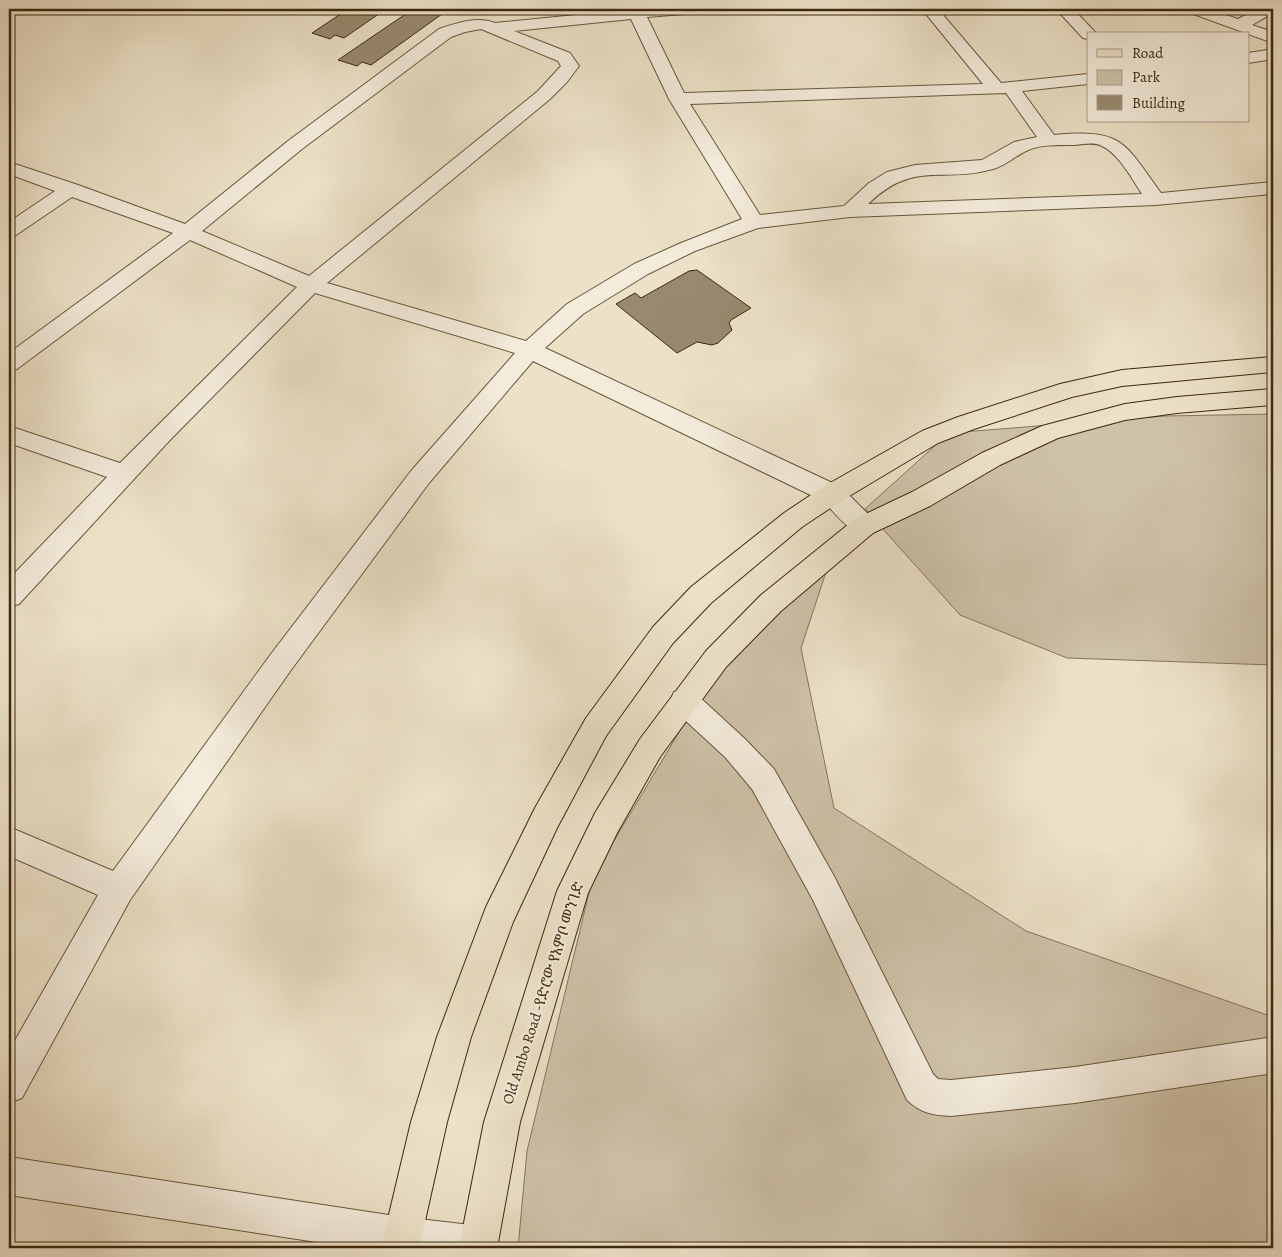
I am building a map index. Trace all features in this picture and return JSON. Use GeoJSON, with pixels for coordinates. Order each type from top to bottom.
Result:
{"type":"FeatureCollection","features":[{"type":"Feature","properties":{"kind":"main road"},"geometry":{"type":"LineString","coordinates":[[401,1242],[429,1122],[448,1056],[498,918],[546,818],[596,727],[663,635],[700,595],[793,520],[832,494],[930,437],[966,422],[1068,390],[1122,378],[1273,364]]}},
{"type":"Feature","properties":{"kind":"main road","name":"Old Ambo Road -የድሮው የአምቦ መንገድ"},"geometry":{"type":"LineString","coordinates":[[478,1247],[502,1122],[573,891],[611,814],[650,748],[716,659],[771,603],[864,526],[921,499],[991,459],[1050,432],[1125,412],[1273,396]]}},
{"type":"Feature","properties":{"kind":"street"},"geometry":{"type":"LineString","coordinates":[[9,364],[188,232],[295,145],[445,33],[488,20],[638,14],[684,9]]}},
{"type":"Feature","properties":{"kind":"street"},"geometry":{"type":"LineString","coordinates":[[930,9],[1049,141]]}},
{"type":"Feature","properties":{"kind":"street"},"geometry":{"type":"LineString","coordinates":[[1064,9],[1087,32]]}},
{"type":"Feature","properties":{"kind":"street"},"geometry":{"type":"LineString","coordinates":[[1194,9],[1273,38]]}},
{"type":"Feature","properties":{"kind":"street"},"geometry":{"type":"LineString","coordinates":[[1240,25],[1269,9]]}},
{"type":"Feature","properties":{"kind":"street"},"geometry":{"type":"LineString","coordinates":[[638,14],[678,99],[754,222]]}},
{"type":"Feature","properties":{"kind":"street"},"geometry":{"type":"LineString","coordinates":[[9,596],[125,474],[311,285],[544,95],[570,66],[564,57],[488,20]]}},
{"type":"Feature","properties":{"kind":"street"},"geometry":{"type":"LineString","coordinates":[[1250,58],[1273,54]]}},
{"type":"Feature","properties":{"kind":"street"},"geometry":{"type":"LineString","coordinates":[[678,99],[1003,88],[1087,79]]}},
{"type":"Feature","properties":{"kind":"street"},"geometry":{"type":"LineString","coordinates":[[850,211],[882,182],[896,175],[916,170],[981,166],[1000,161],[1023,145],[1049,141],[1105,140],[1116,148],[1156,199]]}},
{"type":"Feature","properties":{"kind":"street"},"geometry":{"type":"LineString","coordinates":[[9,168],[188,232],[311,285],[530,350],[832,494],[864,526]]}},
{"type":"Feature","properties":{"kind":"street"},"geometry":{"type":"LineString","coordinates":[[9,1085],[119,889],[281,662],[420,477],[530,350],[575,309],[641,269],[688,247],[754,222],[850,211],[1156,199],[1273,188]]}},
{"type":"Feature","properties":{"kind":"street"},"geometry":{"type":"LineString","coordinates":[[9,231],[71,189]]}},
{"type":"Feature","properties":{"kind":"street"},"geometry":{"type":"LineString","coordinates":[[9,434],[125,474]]}},
{"type":"Feature","properties":{"kind":"street"},"geometry":{"type":"LineString","coordinates":[[684,701],[735,748],[763,779],[824,889],[920,1087],[931,1097],[951,1098],[1075,1085],[1273,1055]]}},
{"type":"Feature","properties":{"kind":"street"},"geometry":{"type":"LineString","coordinates":[[9,840],[119,889]]}},
{"type":"Feature","properties":{"kind":"street"},"geometry":{"type":"LineString","coordinates":[[9,1176],[401,1242],[478,1247]]}},
{"type":"Feature","properties":{"kind":"green space"},"geometry":{"type":"Polygon","coordinates":[[[1273,414],[1273,665],[1067,658],[960,615],[865,509],[949,433],[1165,416],[1273,414]]]}},
{"type":"Feature","properties":{"kind":"green space"},"geometry":{"type":"Polygon","coordinates":[[[830,560],[801,648],[834,808],[1026,931],[1273,1017],[1273,1248],[518,1248],[527,1151],[593,876],[721,662],[830,560]]]}},
{"type":"Feature","properties":{"kind":"building"},"geometry":{"type":"Polygon","coordinates":[[[348,9],[386,9],[344,38],[335,35],[330,39],[312,33],[348,9]]]}},
{"type":"Feature","properties":{"kind":"building"},"geometry":{"type":"Polygon","coordinates":[[[413,9],[449,9],[371,65],[362,62],[357,66],[338,60],[413,9]]]}},
{"type":"Feature","properties":{"kind":"building"},"geometry":{"type":"Polygon","coordinates":[[[1014,9],[1045,9],[1017,12],[1014,9]]]}},
{"type":"Feature","properties":{"kind":"building"},"geometry":{"type":"Polygon","coordinates":[[[697,270],[751,308],[731,320],[729,323],[732,330],[718,343],[712,345],[697,342],[677,353],[616,304],[635,293],[641,298],[689,271],[697,270]]]}}]}
